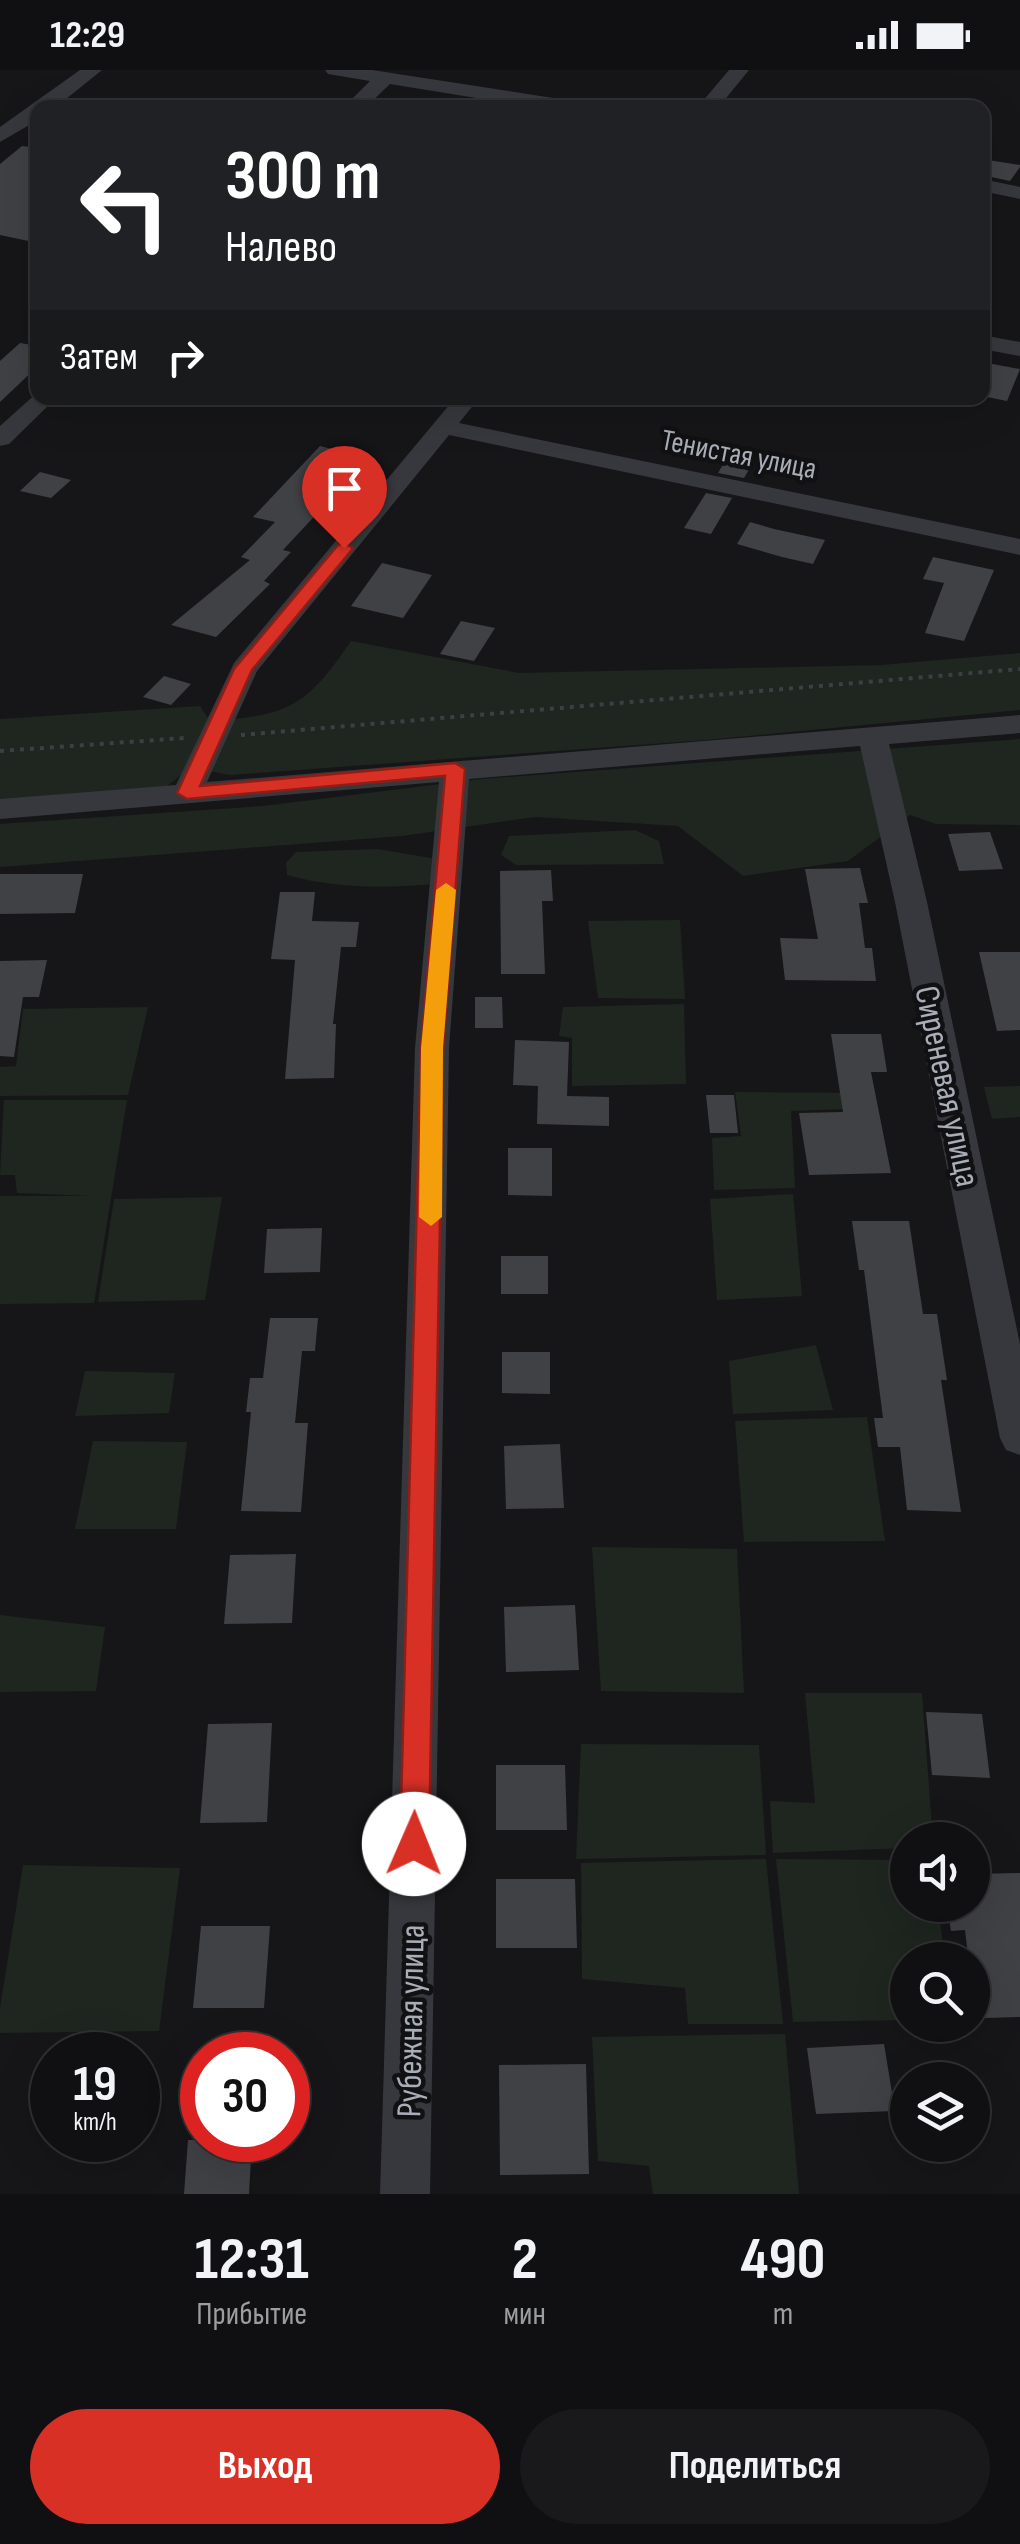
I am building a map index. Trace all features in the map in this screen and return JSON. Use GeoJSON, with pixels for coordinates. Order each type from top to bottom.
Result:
{"type":"FeatureCollection","features":[{"type":"Feature","properties":{"kind":"street"},"geometry":{"type":"LineString","coordinates":[[52,100],[92,70]]}},
{"type":"Feature","properties":{"kind":"street"},"geometry":{"type":"LineString","coordinates":[[335,70],[527,100]]}},
{"type":"Feature","properties":{"kind":"street"},"geometry":{"type":"LineString","coordinates":[[715,100],[739,70]]}},
{"type":"Feature","properties":{"kind":"street"},"geometry":{"type":"LineString","coordinates":[[361,100],[384,78]]}},
{"type":"Feature","properties":{"kind":"street"},"geometry":{"type":"LineString","coordinates":[[0,136],[30,116]]}},
{"type":"Feature","properties":{"kind":"street"},"geometry":{"type":"LineString","coordinates":[[990,186],[1020,192]]}},
{"type":"Feature","properties":{"kind":"street"},"geometry":{"type":"LineString","coordinates":[[990,343],[1020,349]]}},
{"type":"Feature","properties":{"kind":"street"},"geometry":{"type":"LineString","coordinates":[[0,439],[36,405]]}},
{"type":"Feature","properties":{"kind":"street"},"geometry":{"type":"LineString","coordinates":[[187,793],[244,669],[462,405]]}},
{"type":"Feature","properties":{"kind":"street","name":"Тенистая улица"},"geometry":{"type":"LineString","coordinates":[[444,428],[1020,547]]}},
{"type":"Feature","properties":{"kind":"street"},"geometry":{"type":"LineString","coordinates":[[0,809],[1020,724]]}},
{"type":"Feature","properties":{"kind":"street","name":"Сиреневая улица"},"geometry":{"type":"LineString","coordinates":[[872,735],[1020,1438]]}},
{"type":"Feature","properties":{"kind":"street","name":"Рубежная улица"},"geometry":{"type":"LineString","coordinates":[[405,2194],[432,1048],[455,769]]}},
{"type":"Feature","properties":{"kind":"path"},"geometry":{"type":"LineString","coordinates":[[239,735],[1020,669]]}},
{"type":"Feature","properties":{"kind":"path"},"geometry":{"type":"LineString","coordinates":[[0,751],[187,738]]}},
{"type":"Feature","properties":{"kind":"shaded area"},"geometry":{"type":"Polygon","coordinates":[[[351,641],[519,673],[881,665],[1020,653],[1020,710],[706,740],[229,775],[210,771],[231,719],[273,712],[302,698],[326,675],[351,641]]]}},
{"type":"Feature","properties":{"kind":"shaded area"},"geometry":{"type":"Polygon","coordinates":[[[200,706],[209,720],[185,772],[167,786],[0,801],[0,719],[200,706]]]}},
{"type":"Feature","properties":{"kind":"shaded area"},"geometry":{"type":"Polygon","coordinates":[[[1020,739],[1020,825],[936,824],[910,815],[848,861],[743,876],[678,826],[535,817],[402,836],[0,867],[0,824],[263,806],[481,779],[1020,739]]]}},
{"type":"Feature","properties":{"kind":"shaded area"},"geometry":{"type":"Polygon","coordinates":[[[635,830],[659,841],[664,864],[516,865],[501,855],[509,836],[635,830]]]}},
{"type":"Feature","properties":{"kind":"shaded area"},"geometry":{"type":"Polygon","coordinates":[[[377,849],[437,859],[437,884],[362,886],[287,875],[286,863],[296,852],[377,849]]]}},
{"type":"Feature","properties":{"kind":"shaded area"},"geometry":{"type":"Polygon","coordinates":[[[680,920],[685,999],[598,998],[588,921],[680,920]]]}},
{"type":"Feature","properties":{"kind":"shaded area"},"geometry":{"type":"Polygon","coordinates":[[[684,1004],[686,1084],[572,1086],[572,1038],[559,1036],[563,1007],[684,1004]]]}},
{"type":"Feature","properties":{"kind":"shaded area"},"geometry":{"type":"Polygon","coordinates":[[[148,1007],[128,1095],[0,1096],[0,1067],[16,1066],[23,1009],[148,1007]]]}},
{"type":"Feature","properties":{"kind":"shaded area"},"geometry":{"type":"Polygon","coordinates":[[[1020,1086],[1020,1117],[992,1119],[984,1087],[1020,1086]]]}},
{"type":"Feature","properties":{"kind":"shaded area"},"geometry":{"type":"Polygon","coordinates":[[[735,1092],[871,1093],[870,1108],[791,1111],[795,1188],[714,1190],[712,1138],[741,1136],[735,1092]]]}},
{"type":"Feature","properties":{"kind":"shaded area"},"geometry":{"type":"Polygon","coordinates":[[[4,1100],[127,1100],[94,1303],[0,1304],[0,1196],[93,1196],[17,1193],[15,1175],[0,1175],[4,1100]]]}},
{"type":"Feature","properties":{"kind":"shaded area"},"geometry":{"type":"Polygon","coordinates":[[[793,1194],[802,1296],[717,1300],[710,1199],[793,1194]]]}},
{"type":"Feature","properties":{"kind":"shaded area"},"geometry":{"type":"Polygon","coordinates":[[[222,1197],[205,1300],[98,1302],[114,1199],[222,1197]]]}},
{"type":"Feature","properties":{"kind":"shaded area"},"geometry":{"type":"Polygon","coordinates":[[[816,1345],[833,1410],[733,1414],[729,1361],[816,1345]]]}},
{"type":"Feature","properties":{"kind":"shaded area"},"geometry":{"type":"Polygon","coordinates":[[[85,1371],[175,1373],[169,1413],[75,1416],[85,1371]]]}},
{"type":"Feature","properties":{"kind":"shaded area"},"geometry":{"type":"Polygon","coordinates":[[[867,1417],[885,1541],[744,1542],[735,1421],[867,1417]]]}},
{"type":"Feature","properties":{"kind":"shaded area"},"geometry":{"type":"Polygon","coordinates":[[[93,1441],[187,1442],[176,1529],[75,1529],[93,1441]]]}},
{"type":"Feature","properties":{"kind":"shaded area"},"geometry":{"type":"Polygon","coordinates":[[[592,1547],[737,1549],[744,1693],[601,1691],[592,1547]]]}},
{"type":"Feature","properties":{"kind":"shaded area"},"geometry":{"type":"Polygon","coordinates":[[[0,1615],[105,1627],[96,1691],[0,1692],[0,1615]]]}},
{"type":"Feature","properties":{"kind":"shaded area"},"geometry":{"type":"Polygon","coordinates":[[[805,1693],[922,1693],[932,1822],[890,1822],[890,1849],[773,1853],[770,1801],[815,1803],[805,1693]]]}},
{"type":"Feature","properties":{"kind":"shaded area"},"geometry":{"type":"Polygon","coordinates":[[[581,1744],[759,1745],[766,1855],[576,1859],[581,1744]]]}},
{"type":"Feature","properties":{"kind":"shaded area"},"geometry":{"type":"Polygon","coordinates":[[[766,1859],[783,2024],[688,2024],[685,1988],[582,1979],[581,1863],[766,1859]]]}},
{"type":"Feature","properties":{"kind":"shaded area"},"geometry":{"type":"Polygon","coordinates":[[[776,1859],[890,1860],[890,1922],[940,1922],[943,1942],[890,1942],[890,2020],[793,2022],[776,1859]]]}},
{"type":"Feature","properties":{"kind":"shaded area"},"geometry":{"type":"Polygon","coordinates":[[[23,1865],[180,1868],[159,2031],[0,2033],[0,2008],[23,1865]]]}},
{"type":"Feature","properties":{"kind":"shaded area"},"geometry":{"type":"Polygon","coordinates":[[[785,2034],[799,2194],[653,2194],[649,2166],[598,2161],[592,2037],[785,2034]]]}},
{"type":"Feature","properties":{"kind":"building"},"geometry":{"type":"Polygon","coordinates":[[[22,146],[30,147],[30,241],[0,235],[0,164],[22,146]]]}},
{"type":"Feature","properties":{"kind":"building"},"geometry":{"type":"Polygon","coordinates":[[[990,160],[1020,165],[1010,181],[990,177],[990,160]]]}},
{"type":"Feature","properties":{"kind":"building"},"geometry":{"type":"Polygon","coordinates":[[[20,343],[30,345],[30,374],[0,402],[0,361],[20,343]]]}},
{"type":"Feature","properties":{"kind":"building"},"geometry":{"type":"Polygon","coordinates":[[[990,363],[1020,369],[1007,401],[990,398],[990,363]]]}},
{"type":"Feature","properties":{"kind":"building"},"geometry":{"type":"Polygon","coordinates":[[[320,446],[359,456],[313,503],[324,506],[283,550],[291,552],[264,581],[270,584],[216,637],[171,625],[250,560],[241,557],[275,522],[253,517],[320,446]]]}},
{"type":"Feature","properties":{"kind":"building"},"geometry":{"type":"Polygon","coordinates":[[[730,453],[756,458],[744,478],[718,473],[730,453]]]}},
{"type":"Feature","properties":{"kind":"building"},"geometry":{"type":"Polygon","coordinates":[[[40,472],[71,480],[51,498],[20,491],[40,472]]]}},
{"type":"Feature","properties":{"kind":"building"},"geometry":{"type":"Polygon","coordinates":[[[706,493],[732,498],[711,534],[684,528],[706,493]]]}},
{"type":"Feature","properties":{"kind":"building"},"geometry":{"type":"Polygon","coordinates":[[[750,522],[825,540],[813,564],[782,557],[737,544],[750,522]]]}},
{"type":"Feature","properties":{"kind":"building"},"geometry":{"type":"Polygon","coordinates":[[[933,557],[994,570],[964,641],[925,633],[944,583],[923,579],[933,557]]]}},
{"type":"Feature","properties":{"kind":"building"},"geometry":{"type":"Polygon","coordinates":[[[382,563],[432,575],[403,618],[351,606],[382,563]]]}},
{"type":"Feature","properties":{"kind":"building"},"geometry":{"type":"Polygon","coordinates":[[[461,621],[495,628],[474,661],[440,654],[461,621]]]}},
{"type":"Feature","properties":{"kind":"building"},"geometry":{"type":"Polygon","coordinates":[[[164,676],[191,684],[171,705],[143,697],[164,676]]]}},
{"type":"Feature","properties":{"kind":"building"},"geometry":{"type":"Polygon","coordinates":[[[990,832],[1003,869],[959,871],[948,834],[990,832]]]}},
{"type":"Feature","properties":{"kind":"building"},"geometry":{"type":"Polygon","coordinates":[[[860,868],[868,903],[859,903],[865,948],[872,948],[876,981],[785,980],[780,938],[818,939],[805,869],[860,868]]]}},
{"type":"Feature","properties":{"kind":"building"},"geometry":{"type":"Polygon","coordinates":[[[551,870],[553,901],[542,901],[545,974],[501,974],[500,871],[551,870]]]}},
{"type":"Feature","properties":{"kind":"building"},"geometry":{"type":"Polygon","coordinates":[[[0,874],[83,874],[75,913],[0,914],[0,874]]]}},
{"type":"Feature","properties":{"kind":"building"},"geometry":{"type":"Polygon","coordinates":[[[280,892],[315,892],[312,921],[359,922],[356,947],[341,947],[333,1024],[334,1078],[285,1079],[295,960],[271,959],[280,892]]]}},
{"type":"Feature","properties":{"kind":"building"},"geometry":{"type":"Polygon","coordinates":[[[979,952],[1020,952],[1020,1030],[997,1031],[979,952]]]}},
{"type":"Feature","properties":{"kind":"building"},"geometry":{"type":"Polygon","coordinates":[[[47,960],[39,997],[23,997],[14,1057],[0,1056],[0,961],[47,960]]]}},
{"type":"Feature","properties":{"kind":"building"},"geometry":{"type":"Polygon","coordinates":[[[475,997],[502,997],[503,1028],[475,1028],[475,997]]]}},
{"type":"Feature","properties":{"kind":"building"},"geometry":{"type":"Polygon","coordinates":[[[831,1034],[881,1034],[887,1072],[871,1072],[891,1173],[809,1175],[799,1113],[843,1112],[831,1034]]]}},
{"type":"Feature","properties":{"kind":"building"},"geometry":{"type":"Polygon","coordinates":[[[515,1040],[569,1042],[567,1096],[609,1097],[609,1126],[537,1124],[538,1086],[513,1085],[515,1040]]]}},
{"type":"Feature","properties":{"kind":"building"},"geometry":{"type":"Polygon","coordinates":[[[706,1095],[734,1095],[738,1133],[710,1133],[706,1095]]]}},
{"type":"Feature","properties":{"kind":"building"},"geometry":{"type":"Polygon","coordinates":[[[508,1148],[552,1148],[552,1196],[508,1195],[508,1148]]]}},
{"type":"Feature","properties":{"kind":"building"},"geometry":{"type":"Polygon","coordinates":[[[852,1221],[909,1221],[923,1314],[937,1314],[947,1380],[941,1380],[961,1512],[907,1510],[900,1447],[878,1447],[874,1418],[883,1418],[864,1270],[859,1270],[852,1221]]]}},
{"type":"Feature","properties":{"kind":"building"},"geometry":{"type":"Polygon","coordinates":[[[322,1228],[320,1272],[264,1273],[267,1229],[322,1228]]]}},
{"type":"Feature","properties":{"kind":"building"},"geometry":{"type":"Polygon","coordinates":[[[501,1256],[548,1256],[548,1294],[501,1294],[501,1256]]]}},
{"type":"Feature","properties":{"kind":"building"},"geometry":{"type":"Polygon","coordinates":[[[270,1318],[318,1318],[315,1351],[302,1351],[295,1423],[308,1423],[301,1512],[241,1511],[251,1412],[246,1412],[250,1378],[263,1378],[270,1318]]]}},
{"type":"Feature","properties":{"kind":"building"},"geometry":{"type":"Polygon","coordinates":[[[502,1352],[550,1352],[550,1394],[502,1393],[502,1352]]]}},
{"type":"Feature","properties":{"kind":"building"},"geometry":{"type":"Polygon","coordinates":[[[560,1444],[564,1508],[506,1509],[504,1446],[560,1444]]]}},
{"type":"Feature","properties":{"kind":"building"},"geometry":{"type":"Polygon","coordinates":[[[296,1554],[292,1623],[224,1624],[230,1555],[296,1554]]]}},
{"type":"Feature","properties":{"kind":"building"},"geometry":{"type":"Polygon","coordinates":[[[575,1605],[579,1670],[506,1672],[504,1607],[575,1605]]]}},
{"type":"Feature","properties":{"kind":"building"},"geometry":{"type":"Polygon","coordinates":[[[926,1712],[982,1714],[990,1778],[932,1775],[926,1712]]]}},
{"type":"Feature","properties":{"kind":"building"},"geometry":{"type":"Polygon","coordinates":[[[272,1723],[267,1822],[200,1823],[208,1724],[272,1723]]]}},
{"type":"Feature","properties":{"kind":"building"},"geometry":{"type":"Polygon","coordinates":[[[496,1765],[565,1765],[567,1830],[496,1830],[496,1765]]]}},
{"type":"Feature","properties":{"kind":"building"},"geometry":{"type":"Polygon","coordinates":[[[1020,1873],[1020,2017],[990,2018],[990,1942],[966,1942],[965,1930],[951,1931],[950,1922],[990,1922],[990,1874],[1020,1873]]]}},
{"type":"Feature","properties":{"kind":"building"},"geometry":{"type":"Polygon","coordinates":[[[496,1879],[575,1879],[577,1948],[496,1948],[496,1879]]]}},
{"type":"Feature","properties":{"kind":"building"},"geometry":{"type":"Polygon","coordinates":[[[201,1926],[270,1926],[264,2008],[193,2008],[201,1926]]]}},
{"type":"Feature","properties":{"kind":"building"},"geometry":{"type":"Polygon","coordinates":[[[884,2044],[890,2111],[816,2114],[807,2048],[884,2044]]]}},
{"type":"Feature","properties":{"kind":"building"},"geometry":{"type":"Polygon","coordinates":[[[586,2064],[589,2174],[500,2175],[499,2065],[586,2064]]]}},
{"type":"Feature","properties":{"kind":"building"},"geometry":{"type":"Polygon","coordinates":[[[186,2162],[251,2162],[249,2194],[184,2194],[186,2162]]]}},
{"type":"Feature","properties":{"kind":"slow traffic"},"geometry":{"type":"LineString","coordinates":[[431,1217],[432,1048],[446,890]]}},
{"type":"Feature","properties":{"kind":"route"},"geometry":{"type":"LineString","coordinates":[[344,548],[244,669],[187,793],[455,769],[432,1048],[414,1844]]}}]}
